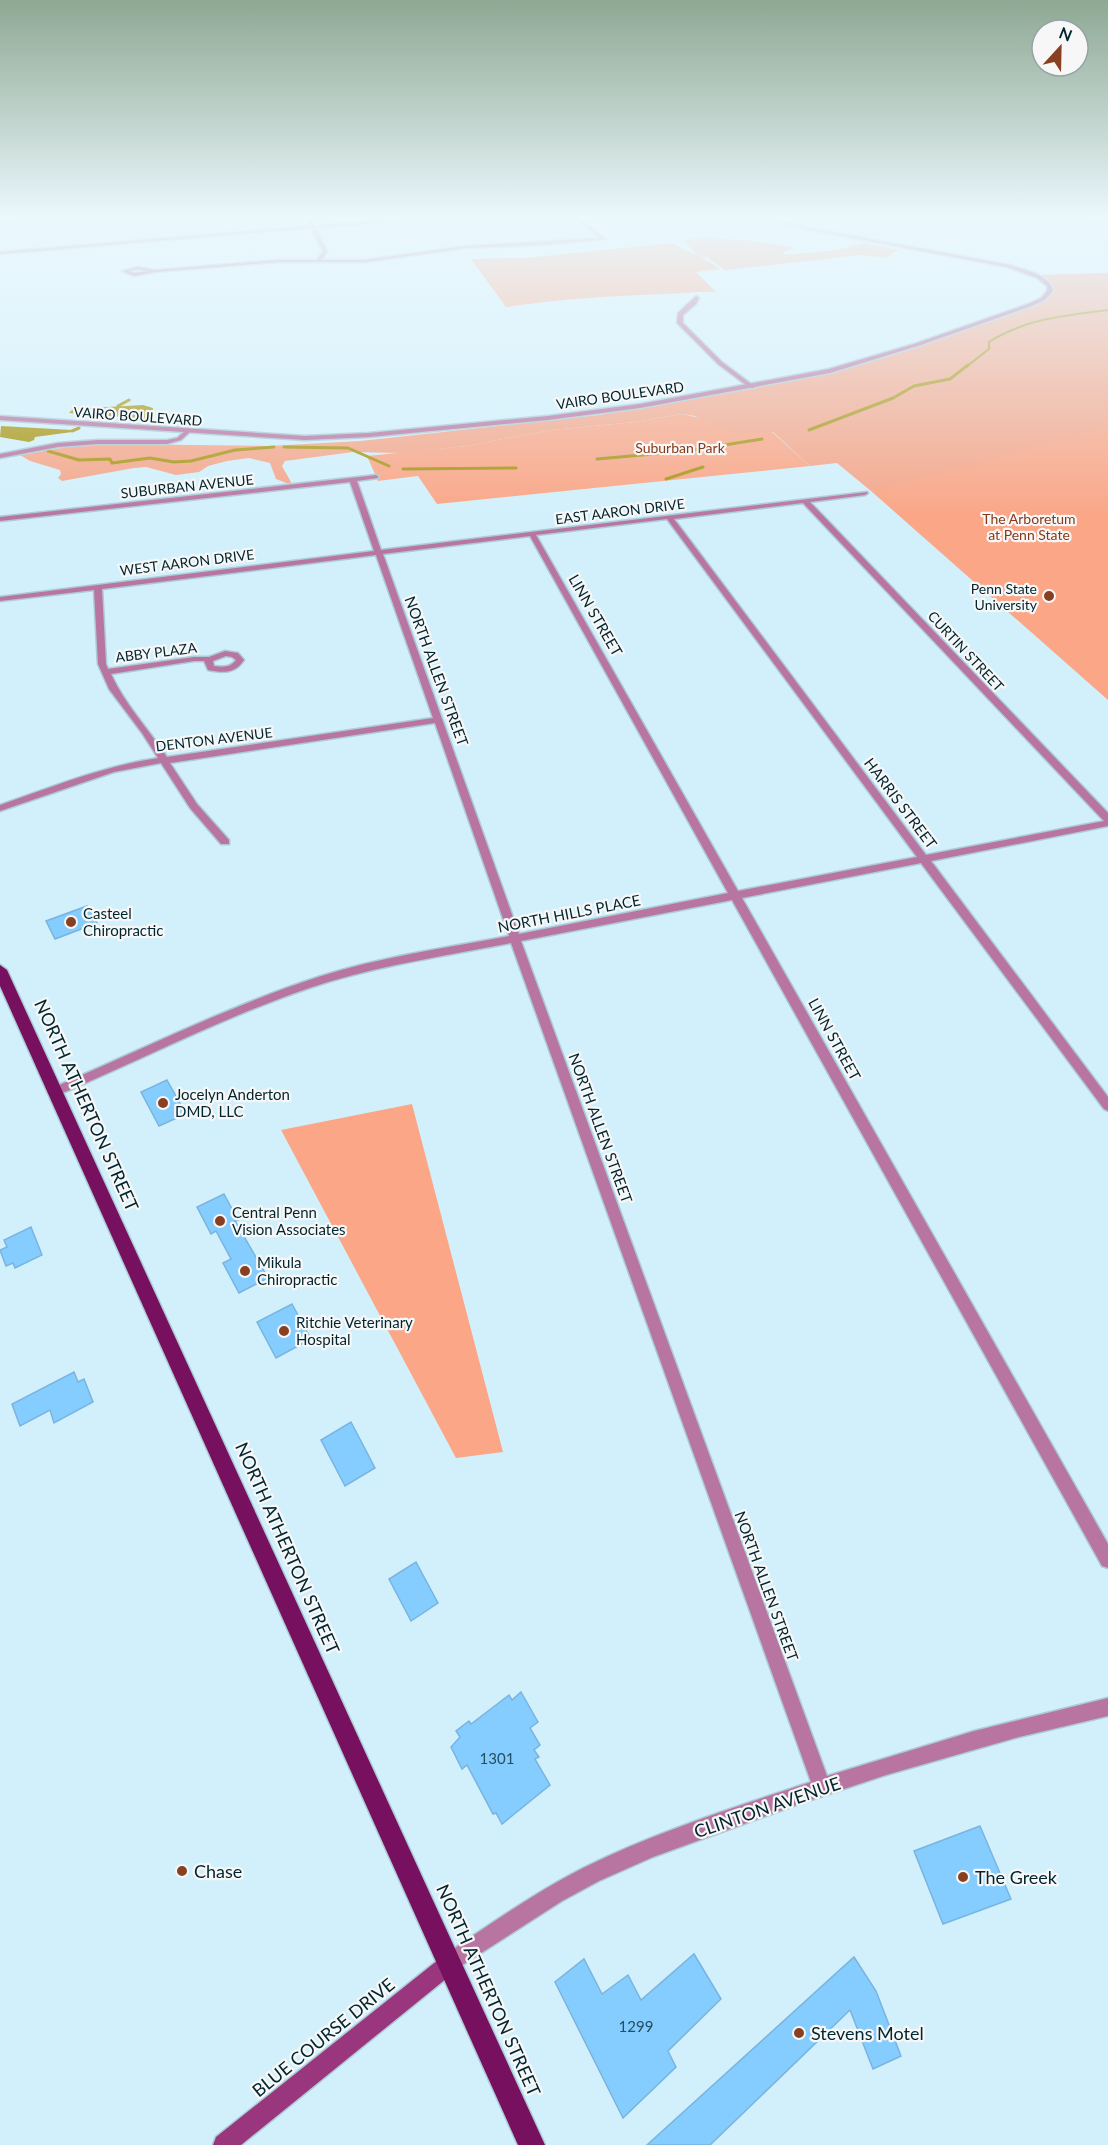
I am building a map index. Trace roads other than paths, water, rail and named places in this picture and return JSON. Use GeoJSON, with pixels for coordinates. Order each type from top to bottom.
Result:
{"type":"FeatureCollection","features":[{"type":"Feature","properties":{"kind":"main road","name":"NORTH ATHERTON STREET"},"geometry":{"type":"LineString","coordinates":[[0,970],[532,2145]]}},
{"type":"Feature","properties":{"kind":"main road","name":"BLUE COURSE DRIVE"},"geometry":{"type":"LineString","coordinates":[[224,2145],[450,1963]]}},
{"type":"Feature","properties":{"kind":"street"},"geometry":{"type":"LineString","coordinates":[[680,317],[680,323],[720,363],[752,387]]}},
{"type":"Feature","properties":{"kind":"street","name":"VAIRO BOULEVARD"},"geometry":{"type":"LineString","coordinates":[[0,418],[305,438],[360,436],[582,414],[752,387],[830,371],[884,356],[995,317]]}},
{"type":"Feature","properties":{"kind":"street"},"geometry":{"type":"LineString","coordinates":[[0,456],[78,444],[167,442],[179,439],[188,431]]}},
{"type":"Feature","properties":{"kind":"street","name":"SUBURBAN AVENUE"},"geometry":{"type":"LineString","coordinates":[[0,519],[376,477]]}},
{"type":"Feature","properties":{"kind":"street","name":"NORTH ALLEN STREET"},"geometry":{"type":"LineString","coordinates":[[353,480],[515,938],[822,1787]]}},
{"type":"Feature","properties":{"kind":"street","name":"EAST AARON DRIVE"},"geometry":{"type":"LineString","coordinates":[[378,552],[865,493]]}},
{"type":"Feature","properties":{"kind":"street","name":"CURTIN STREET"},"geometry":{"type":"LineString","coordinates":[[805,501],[1108,821]]}},
{"type":"Feature","properties":{"kind":"street","name":"HARRIS STREET"},"geometry":{"type":"LineString","coordinates":[[669,517],[1108,1106]]}},
{"type":"Feature","properties":{"kind":"street","name":"LINN STREET"},"geometry":{"type":"LineString","coordinates":[[532,534],[1108,1560]]}},
{"type":"Feature","properties":{"kind":"street","name":"WEST AARON DRIVE"},"geometry":{"type":"LineString","coordinates":[[0,598],[378,552]]}},
{"type":"Feature","properties":{"kind":"street"},"geometry":{"type":"LineString","coordinates":[[98,587],[102,655],[113,689],[146,732],[193,806],[225,842]]}},
{"type":"Feature","properties":{"kind":"street","name":"ABBY PLAZA"},"geometry":{"type":"LineString","coordinates":[[106,672],[194,659],[210,659]]}},
{"type":"Feature","properties":{"kind":"street","name":"DENTON AVENUE"},"geometry":{"type":"LineString","coordinates":[[0,808],[106,772],[162,759],[180,759],[437,720]]}},
{"type":"Feature","properties":{"kind":"street","name":"NORTH HILLS PLACE"},"geometry":{"type":"LineString","coordinates":[[54,1092],[225,1018],[329,977],[363,968],[924,860],[1108,821]]}},
{"type":"Feature","properties":{"kind":"street","name":"CLINTON AVENUE"},"geometry":{"type":"LineString","coordinates":[[450,1963],[544,1902],[627,1857],[822,1787],[932,1752],[1108,1707]]}},
{"type":"Feature","properties":{"kind":"waterway"},"geometry":{"type":"LineString","coordinates":[[966,367],[989,349],[989,342],[1003,334],[1031,323],[1056,317]]}},
{"type":"Feature","properties":{"kind":"waterway"},"geometry":{"type":"LineString","coordinates":[[809,430],[893,398],[914,386],[950,379],[968,365]]}},
{"type":"Feature","properties":{"kind":"waterway"},"geometry":{"type":"LineString","coordinates":[[118,406],[129,400]]}},
{"type":"Feature","properties":{"kind":"waterway"},"geometry":{"type":"LineString","coordinates":[[72,431],[79,428]]}},
{"type":"Feature","properties":{"kind":"waterway"},"geometry":{"type":"LineString","coordinates":[[597,459],[687,451],[762,439]]}},
{"type":"Feature","properties":{"kind":"waterway"},"geometry":{"type":"LineString","coordinates":[[48,451],[79,460],[110,459],[112,463],[150,458],[174,462],[191,461],[235,450],[274,447]]}},
{"type":"Feature","properties":{"kind":"waterway"},"geometry":{"type":"LineString","coordinates":[[284,447],[348,448],[389,466]]}},
{"type":"Feature","properties":{"kind":"waterway"},"geometry":{"type":"LineString","coordinates":[[666,479],[703,467]]}},
{"type":"Feature","properties":{"kind":"waterway"},"geometry":{"type":"LineString","coordinates":[[403,469],[516,468]]}},
{"type":"Feature","properties":{"kind":"place","name":"Penn State University"},"geometry":{"type":"Point","coordinates":[1049,596]}},
{"type":"Feature","properties":{"kind":"place","name":"Casteel Chiropractic"},"geometry":{"type":"Point","coordinates":[71,922]}},
{"type":"Feature","properties":{"kind":"place","name":"Jocelyn Anderton DMD, LLC"},"geometry":{"type":"Point","coordinates":[163,1103]}},
{"type":"Feature","properties":{"kind":"place","name":"Central Penn Vision Associates"},"geometry":{"type":"Point","coordinates":[220,1221]}},
{"type":"Feature","properties":{"kind":"place","name":"Mikula Chiropractic"},"geometry":{"type":"Point","coordinates":[245,1271]}},
{"type":"Feature","properties":{"kind":"place","name":"Ritchie Veterinary Hospital"},"geometry":{"type":"Point","coordinates":[284,1331]}},
{"type":"Feature","properties":{"kind":"place","name":"Chase"},"geometry":{"type":"Point","coordinates":[182,1871]}},
{"type":"Feature","properties":{"kind":"place","name":"The Greek"},"geometry":{"type":"Point","coordinates":[963,1877]}},
{"type":"Feature","properties":{"kind":"place","name":"Stevens Motel"},"geometry":{"type":"Point","coordinates":[799,2033]}},
{"type":"Feature","properties":{"kind":"park label","name":"Suburban Park"},"geometry":{"type":"Point","coordinates":[680,447]}},
{"type":"Feature","properties":{"kind":"park label","name":"The Arboretum at Penn State"},"geometry":{"type":"Point","coordinates":[1029,526]}}]}
